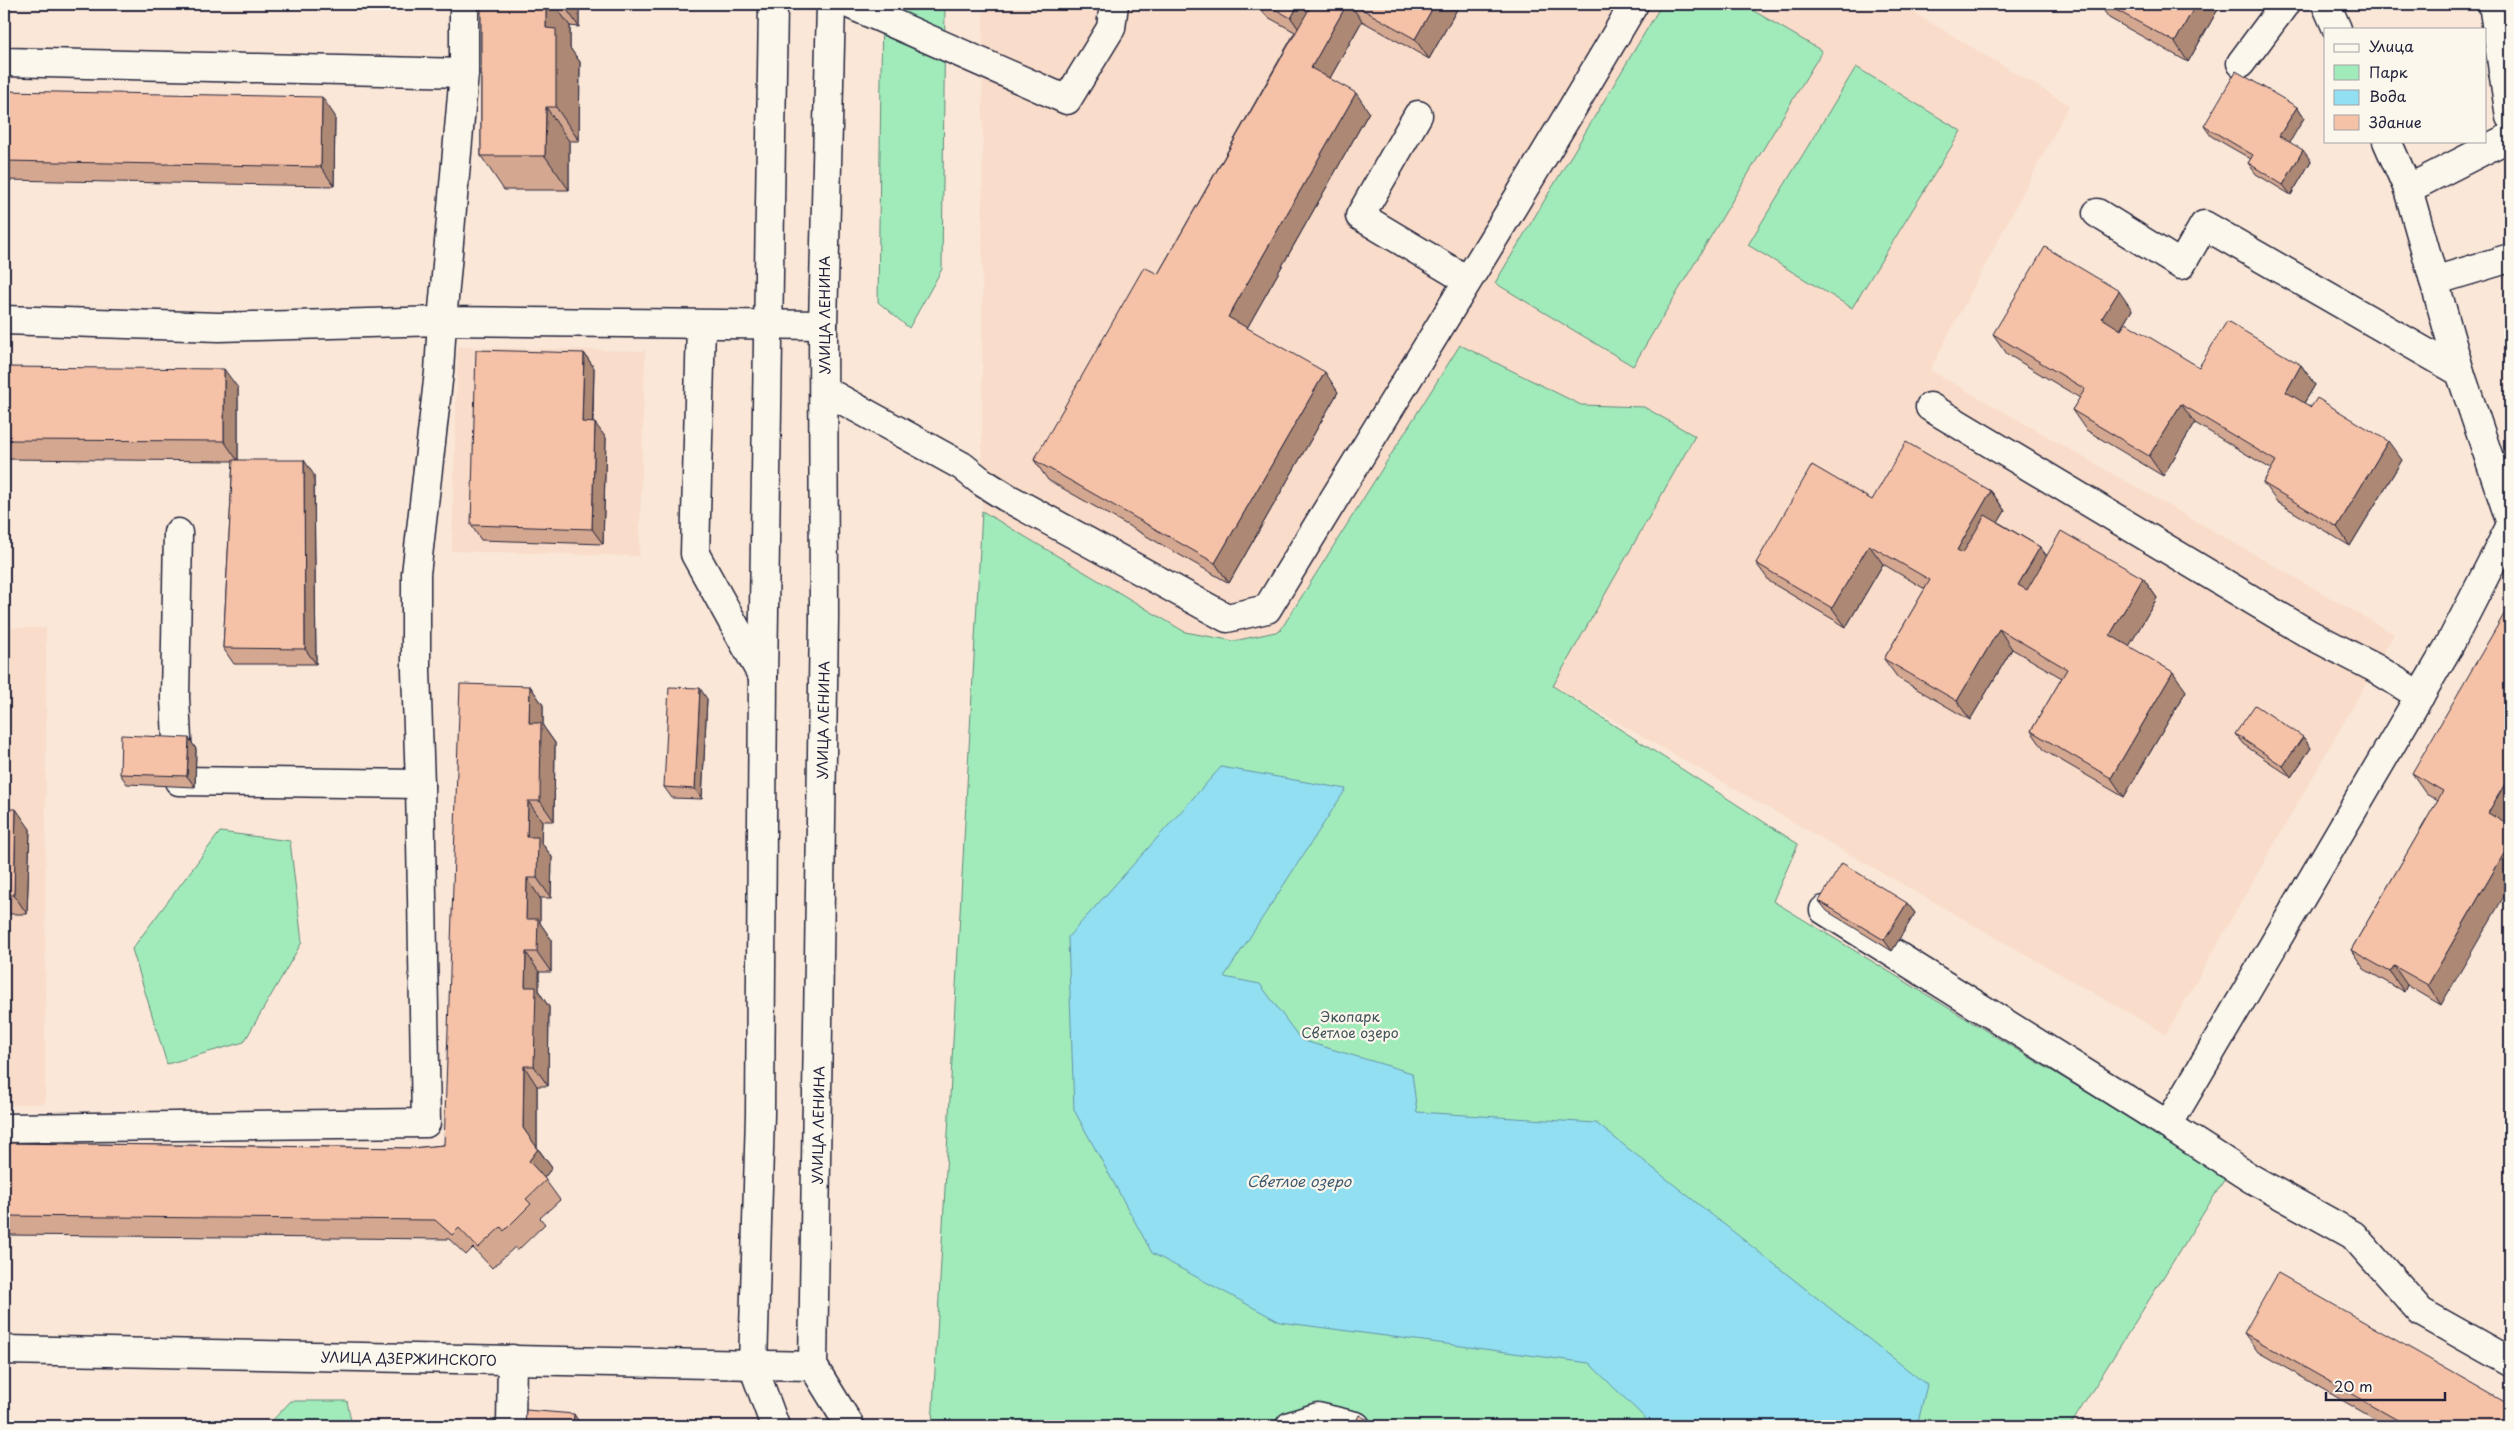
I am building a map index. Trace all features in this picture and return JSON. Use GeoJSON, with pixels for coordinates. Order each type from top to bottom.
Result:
{"type":"FeatureCollection","features":[{"type":"Feature","properties":{"kind":"main road"},"geometry":{"type":"LineString","coordinates":[[4,1128],[426,1123],[416,671],[416,574],[439,372],[464,73],[464,4]]}},
{"type":"Feature","properties":{"kind":"main road"},"geometry":{"type":"LineString","coordinates":[[773,4],[763,677],[760,1114],[754,1366],[775,1426]]}},
{"type":"Feature","properties":{"kind":"main road","name":"УЛИЦА ЛЕНИНА"},"geometry":{"type":"LineString","coordinates":[[813,1366],[824,617],[823,325],[831,4]]}},
{"type":"Feature","properties":{"kind":"main road"},"geometry":{"type":"LineString","coordinates":[[849,4],[1067,100],[1111,28],[1114,4]]}},
{"type":"Feature","properties":{"kind":"main road"},"geometry":{"type":"LineString","coordinates":[[824,390],[962,466],[982,482],[1006,497],[1226,618],[1267,609],[1467,280],[1534,175],[1634,4]]}},
{"type":"Feature","properties":{"kind":"main road"},"geometry":{"type":"LineString","coordinates":[[2241,63],[2285,4]]}},
{"type":"Feature","properties":{"kind":"main road"},"geometry":{"type":"LineString","coordinates":[[2326,4],[2337,28]]}},
{"type":"Feature","properties":{"kind":"main road"},"geometry":{"type":"LineString","coordinates":[[2493,4],[2510,117]]}},
{"type":"Feature","properties":{"kind":"main road"},"geometry":{"type":"LineString","coordinates":[[4,62],[464,73]]}},
{"type":"Feature","properties":{"kind":"main road"},"geometry":{"type":"LineString","coordinates":[[1418,115],[1360,216],[1467,280]]}},
{"type":"Feature","properties":{"kind":"main road"},"geometry":{"type":"LineString","coordinates":[[2408,189],[2510,137]]}},
{"type":"Feature","properties":{"kind":"main road"},"geometry":{"type":"LineString","coordinates":[[2387,142],[2408,189],[2460,372],[2510,520]]}},
{"type":"Feature","properties":{"kind":"main road"},"geometry":{"type":"LineString","coordinates":[[2096,213],[2181,264],[2204,225],[2460,372]]}},
{"type":"Feature","properties":{"kind":"main road"},"geometry":{"type":"LineString","coordinates":[[2434,281],[2510,258]]}},
{"type":"Feature","properties":{"kind":"main road"},"geometry":{"type":"LineString","coordinates":[[4,320],[219,327],[442,321],[823,325]]}},
{"type":"Feature","properties":{"kind":"main road"},"geometry":{"type":"LineString","coordinates":[[700,325],[695,554],[763,677]]}},
{"type":"Feature","properties":{"kind":"main road"},"geometry":{"type":"LineString","coordinates":[[1930,408],[2309,634],[2375,668],[2420,696]]}},
{"type":"Feature","properties":{"kind":"main road"},"geometry":{"type":"LineString","coordinates":[[2168,1125],[2449,646],[2510,526]]}},
{"type":"Feature","properties":{"kind":"main road"},"geometry":{"type":"LineString","coordinates":[[178,532],[175,698],[179,781],[420,784]]}},
{"type":"Feature","properties":{"kind":"main road"},"geometry":{"type":"LineString","coordinates":[[1824,910],[2252,1179],[2353,1235],[2421,1312],[2510,1362]]}},
{"type":"Feature","properties":{"kind":"main road","name":"УЛИЦА ДЗЕРЖИНСКОГО"},"geometry":{"type":"LineString","coordinates":[[4,1350],[813,1366]]}},
{"type":"Feature","properties":{"kind":"main road"},"geometry":{"type":"LineString","coordinates":[[512,1359],[512,1426]]}},
{"type":"Feature","properties":{"kind":"main road"},"geometry":{"type":"LineString","coordinates":[[813,1366],[850,1426]]}},
{"type":"Feature","properties":{"kind":"main road"},"geometry":{"type":"LineString","coordinates":[[1290,1426],[1318,1417],[1356,1426]]}},
{"type":"Feature","properties":{"kind":"shaded area"},"geometry":{"type":"Polygon","coordinates":[[[983,4],[1899,4],[2069,105],[1930,370],[2394,634],[2166,1034],[1552,685],[1695,436],[1644,407],[1581,405],[1460,345],[1280,631],[1234,641],[1185,632],[982,511],[983,4]]]}},
{"type":"Feature","properties":{"kind":"shaded area"},"geometry":{"type":"Polygon","coordinates":[[[458,347],[645,351],[639,556],[452,551],[458,347]]]}},
{"type":"Feature","properties":{"kind":"shaded area"},"geometry":{"type":"Polygon","coordinates":[[[4,628],[46,628],[45,1103],[4,1105],[4,628]]]}},
{"type":"Feature","properties":{"kind":"green space"},"geometry":{"type":"Polygon","coordinates":[[[882,4],[945,4],[942,269],[909,328],[878,302],[882,4]]]}},
{"type":"Feature","properties":{"kind":"green space"},"geometry":{"type":"Polygon","coordinates":[[[1662,4],[1742,4],[1822,51],[1633,366],[1495,283],[1662,4]]]}},
{"type":"Feature","properties":{"kind":"green space"},"geometry":{"type":"Polygon","coordinates":[[[1856,67],[1961,131],[1852,308],[1748,245],[1856,67]]]}},
{"type":"Feature","properties":{"kind":"green space","name":"Экопарк Светлое озеро"},"geometry":{"type":"Polygon","coordinates":[[[1460,345],[1581,405],[1644,407],[1695,436],[1553,686],[1798,844],[1773,901],[2226,1177],[2070,1426],[932,1426],[982,511],[1185,632],[1234,641],[1280,631],[1460,345]]]}},
{"type":"Feature","properties":{"kind":"green space"},"geometry":{"type":"Polygon","coordinates":[[[220,832],[290,841],[302,942],[244,1042],[167,1064],[132,949],[220,832]]]}},
{"type":"Feature","properties":{"kind":"green space"},"geometry":{"type":"Polygon","coordinates":[[[291,1401],[347,1401],[352,1426],[267,1426],[291,1401]]]}},
{"type":"Feature","properties":{"kind":"water","name":"Светлое озеро"},"geometry":{"type":"Polygon","coordinates":[[[1221,767],[1346,789],[1224,977],[1260,984],[1301,1040],[1412,1073],[1417,1112],[1596,1123],[1927,1385],[1917,1426],[1653,1426],[1589,1363],[1280,1322],[1152,1253],[1074,1110],[1068,937],[1221,767]]]}},
{"type":"Feature","properties":{"kind":"building"},"geometry":{"type":"Polygon","coordinates":[[[481,4],[546,4],[546,28],[556,29],[556,107],[546,107],[545,156],[481,156],[481,4]]]}},
{"type":"Feature","properties":{"kind":"building"},"geometry":{"type":"Polygon","coordinates":[[[1266,4],[1299,4],[1291,18],[1266,4]]]}},
{"type":"Feature","properties":{"kind":"building"},"geometry":{"type":"Polygon","coordinates":[[[1312,4],[1347,4],[1311,68],[1356,93],[1228,317],[1325,372],[1215,563],[1034,460],[1144,267],[1158,274],[1312,4]]]}},
{"type":"Feature","properties":{"kind":"building"},"geometry":{"type":"Polygon","coordinates":[[[1353,4],[1435,4],[1415,39],[1353,4]]]}},
{"type":"Feature","properties":{"kind":"building"},"geometry":{"type":"Polygon","coordinates":[[[2105,4],[2196,4],[2175,42],[2105,4]]]}},
{"type":"Feature","properties":{"kind":"building"},"geometry":{"type":"Polygon","coordinates":[[[2236,71],[2297,107],[2279,136],[2303,150],[2283,185],[2248,163],[2253,155],[2204,126],[2236,71]]]}},
{"type":"Feature","properties":{"kind":"building"},"geometry":{"type":"Polygon","coordinates":[[[4,91],[322,97],[321,167],[4,161],[4,91]]]}},
{"type":"Feature","properties":{"kind":"building"},"geometry":{"type":"Polygon","coordinates":[[[2045,247],[2119,291],[2102,318],[2121,330],[2126,323],[2199,367],[2227,321],[2301,365],[2286,392],[2311,407],[2317,398],[2388,441],[2337,527],[2263,483],[2276,461],[2181,404],[2149,456],[2072,410],[2085,389],[1993,334],[2045,247]]]}},
{"type":"Feature","properties":{"kind":"building"},"geometry":{"type":"Polygon","coordinates":[[[476,350],[584,353],[582,422],[595,423],[592,529],[471,525],[476,350]]]}},
{"type":"Feature","properties":{"kind":"building"},"geometry":{"type":"Polygon","coordinates":[[[4,367],[224,369],[224,441],[4,440],[4,367]]]}},
{"type":"Feature","properties":{"kind":"building"},"geometry":{"type":"Polygon","coordinates":[[[1906,442],[1991,491],[1957,550],[1963,553],[1985,515],[2040,547],[2018,585],[2027,590],[2061,531],[2143,578],[2110,635],[2173,672],[2111,778],[2031,731],[2067,669],[1999,629],[1957,701],[1884,659],[1930,580],[1869,545],[1832,608],[1756,563],[1812,465],[1872,500],[1906,442]]]}},
{"type":"Feature","properties":{"kind":"building"},"geometry":{"type":"Polygon","coordinates":[[[233,460],[304,460],[305,649],[223,648],[233,460]]]}},
{"type":"Feature","properties":{"kind":"building"},"geometry":{"type":"Polygon","coordinates":[[[2510,604],[2510,775],[2488,813],[2510,826],[2510,843],[2428,985],[2394,966],[2390,972],[2351,950],[2443,791],[2412,773],[2510,604]]]}},
{"type":"Feature","properties":{"kind":"building"},"geometry":{"type":"Polygon","coordinates":[[[460,684],[530,686],[529,723],[541,723],[540,801],[528,801],[527,837],[538,837],[537,878],[527,878],[526,919],[538,919],[537,952],[526,952],[525,987],[536,987],[534,1066],[524,1066],[523,1128],[538,1149],[529,1161],[546,1180],[526,1199],[531,1204],[504,1231],[501,1227],[478,1248],[459,1228],[452,1235],[435,1220],[4,1216],[4,1143],[412,1148],[444,1145],[460,684]]]}},
{"type":"Feature","properties":{"kind":"building"},"geometry":{"type":"Polygon","coordinates":[[[669,687],[700,688],[695,789],[664,787],[669,687]]]}},
{"type":"Feature","properties":{"kind":"building"},"geometry":{"type":"Polygon","coordinates":[[[2255,705],[2303,737],[2283,766],[2235,734],[2255,705]]]}},
{"type":"Feature","properties":{"kind":"building"},"geometry":{"type":"Polygon","coordinates":[[[121,735],[189,738],[187,776],[120,774],[121,735]]]}},
{"type":"Feature","properties":{"kind":"building"},"geometry":{"type":"Polygon","coordinates":[[[4,809],[16,809],[14,895],[4,895],[4,809]]]}},
{"type":"Feature","properties":{"kind":"building"},"geometry":{"type":"Polygon","coordinates":[[[1842,863],[1907,903],[1884,940],[1819,901],[1842,863]]]}},
{"type":"Feature","properties":{"kind":"building"},"geometry":{"type":"Polygon","coordinates":[[[2278,1273],[2510,1405],[2510,1426],[2408,1426],[2244,1333],[2278,1273]]]}},
{"type":"Feature","properties":{"kind":"building"},"geometry":{"type":"Polygon","coordinates":[[[526,1410],[574,1414],[573,1426],[525,1426],[526,1410]]]}},
{"type":"Feature","properties":{"kind":"building"},"geometry":{"type":"Polygon","coordinates":[[[1359,1415],[1379,1426],[1354,1426],[1359,1415]]]}}]}
